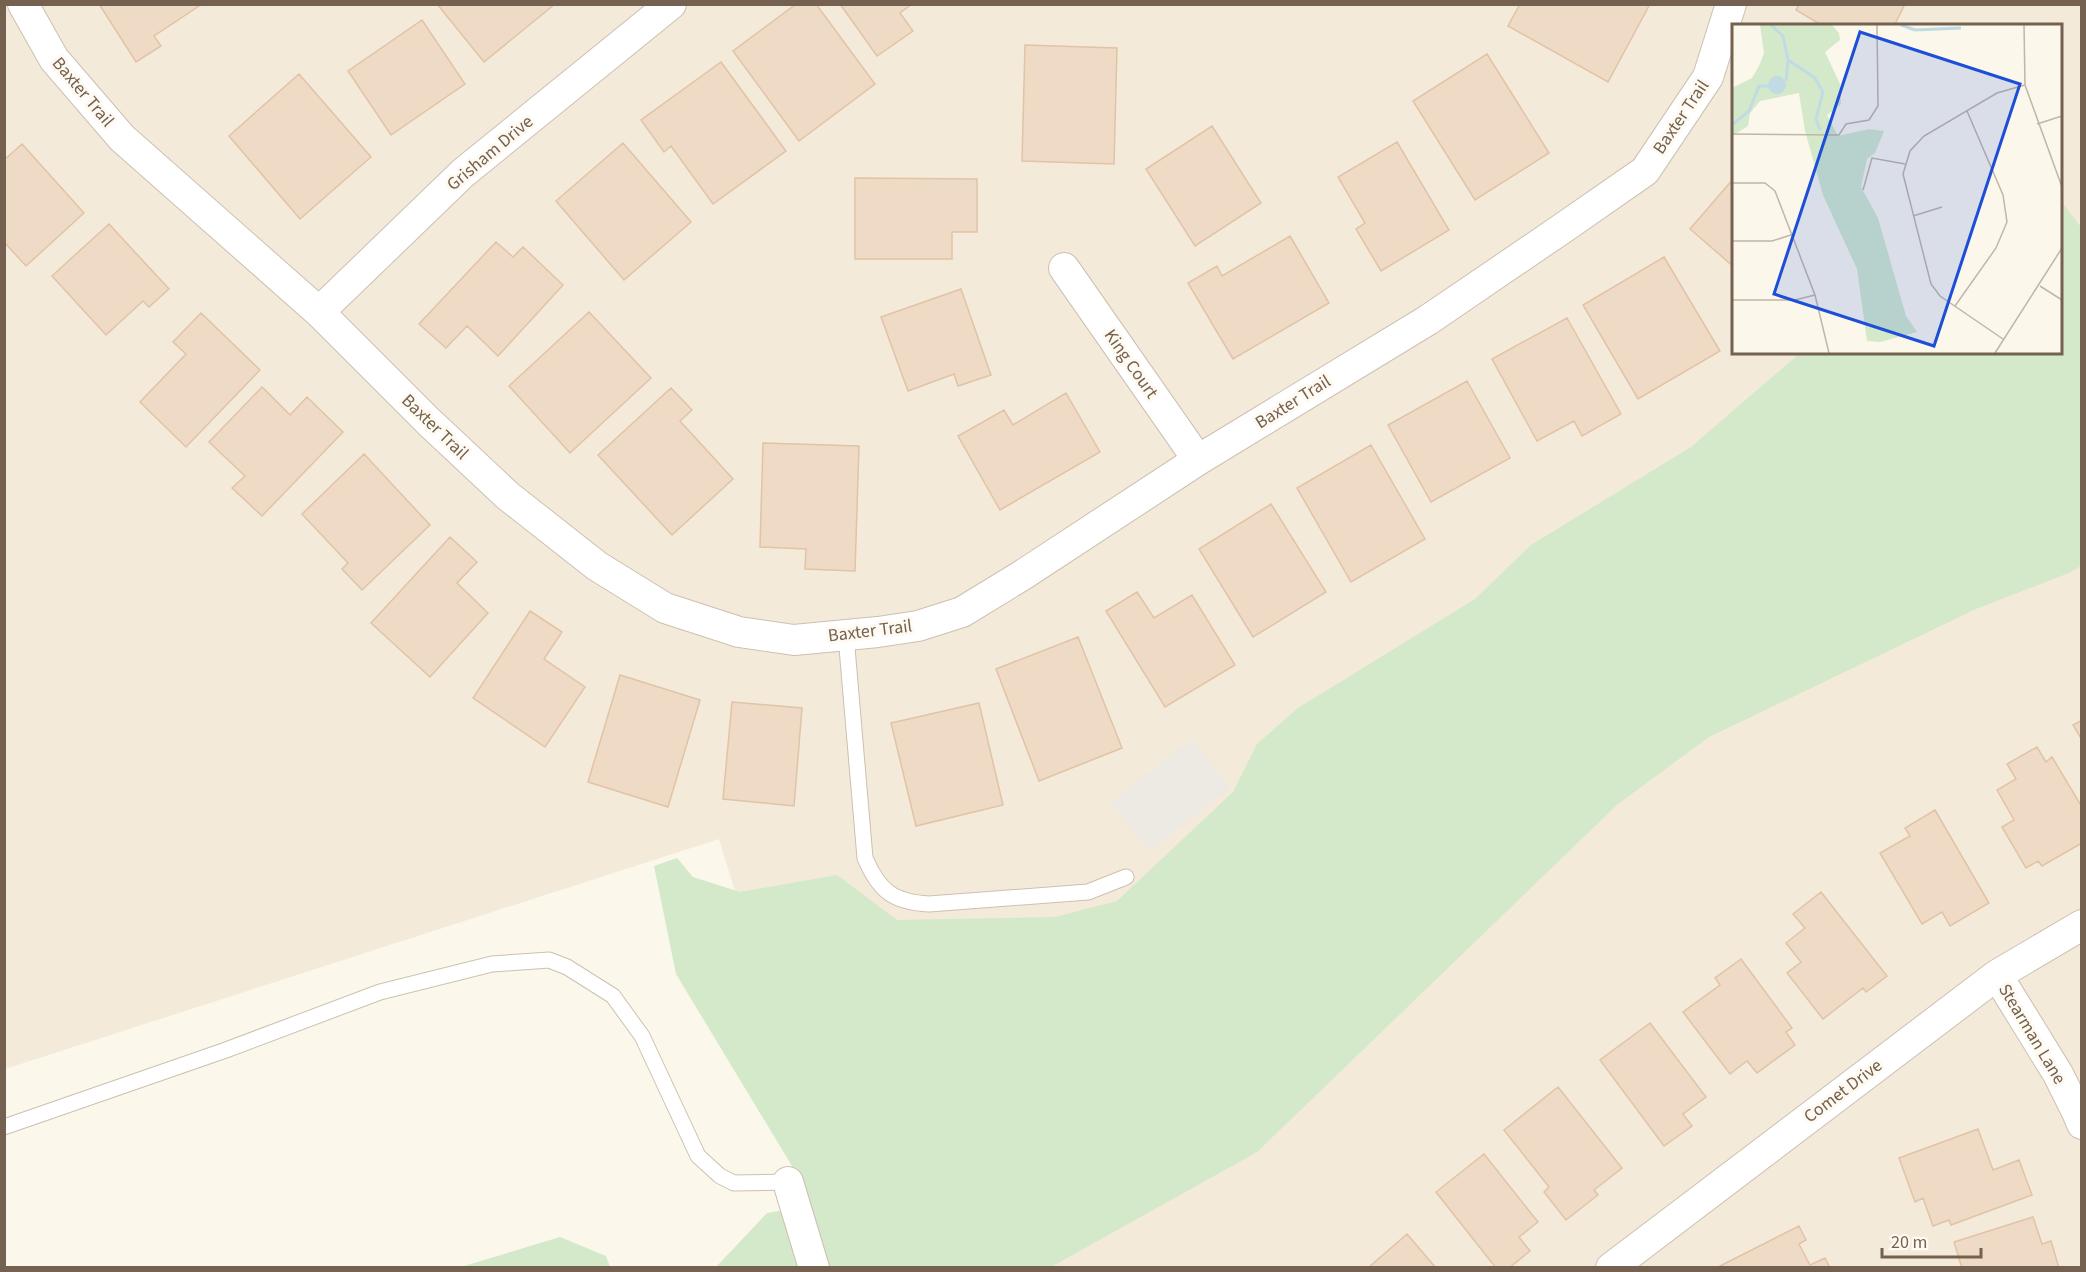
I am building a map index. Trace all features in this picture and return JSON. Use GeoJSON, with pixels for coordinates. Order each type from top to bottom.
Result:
{"type":"FeatureCollection","features":[{"type":"Feature","properties":{"kind":"street","name":"Baxter Trail"},"geometry":{"type":"LineString","coordinates":[[23,4],[54,59],[122,138],[319,312],[428,421],[508,496],[597,566],[665,608],[739,632],[794,640],[846,636],[918,626],[962,612],[1198,460],[1428,320],[1645,171],[1708,77],[1731,4]]}},
{"type":"Feature","properties":{"kind":"street","name":"Grisham Drive"},"geometry":{"type":"LineString","coordinates":[[319,312],[463,173],[671,4]]}},
{"type":"Feature","properties":{"kind":"street","name":"King Court"},"geometry":{"type":"LineString","coordinates":[[1064,268],[1198,460]]}},
{"type":"Feature","properties":{"kind":"street","name":"Comet Drive"},"geometry":{"type":"LineString","coordinates":[[1611,1268],[1997,975],[2082,925]]}},
{"type":"Feature","properties":{"kind":"street","name":"Stearman Lane"},"geometry":{"type":"LineString","coordinates":[[1997,975],[2058,1074],[2082,1124]]}},
{"type":"Feature","properties":{"kind":"street"},"geometry":{"type":"LineString","coordinates":[[788,1182],[814,1268]]}},
{"type":"Feature","properties":{"kind":"lane"},"geometry":{"type":"LineString","coordinates":[[846,636],[865,858],[872,875],[882,888],[897,899],[929,904],[1088,892],[1126,877]]}},
{"type":"Feature","properties":{"kind":"lane"},"geometry":{"type":"LineString","coordinates":[[4,1127],[226,1050],[380,992],[492,964],[549,960],[567,967],[613,996],[642,1036],[698,1156],[720,1176],[734,1183],[788,1182]]}},
{"type":"Feature","properties":{"kind":"shaded area"},"geometry":{"type":"Polygon","coordinates":[[[5,5],[2081,5],[2081,1267],[885,1267],[819,1165],[719,839],[5,1069],[5,5]]]}},
{"type":"Feature","properties":{"kind":"shaded area"},"geometry":{"type":"Polygon","coordinates":[[[1192,739],[1230,788],[1149,851],[1111,802],[1192,739]]]}},
{"type":"Feature","properties":{"kind":"green space"},"geometry":{"type":"Polygon","coordinates":[[[2062,202],[2081,227],[2081,566],[2069,573],[1976,609],[1709,737],[1618,804],[1257,1152],[1051,1267],[716,1267],[767,1213],[791,1209],[801,1184],[676,974],[654,866],[677,858],[693,877],[740,892],[837,875],[897,920],[1055,917],[1117,901],[1233,792],[1257,744],[1298,708],[1475,599],[1531,545],[1691,447],[1799,354],[2062,354],[2062,202]]]}},
{"type":"Feature","properties":{"kind":"green space"},"geometry":{"type":"Polygon","coordinates":[[[560,1237],[606,1256],[610,1267],[461,1267],[560,1237]]]}},
{"type":"Feature","properties":{"kind":"building"},"geometry":{"type":"Polygon","coordinates":[[[99,4],[202,4],[154,36],[161,46],[136,62],[99,4]]]}},
{"type":"Feature","properties":{"kind":"building"},"geometry":{"type":"Polygon","coordinates":[[[437,4],[555,4],[484,62],[437,4]]]}},
{"type":"Feature","properties":{"kind":"building"},"geometry":{"type":"Polygon","coordinates":[[[796,4],[816,4],[875,84],[799,141],[733,51],[796,4]]]}},
{"type":"Feature","properties":{"kind":"building"},"geometry":{"type":"Polygon","coordinates":[[[840,4],[912,4],[900,13],[913,31],[877,56],[840,4]]]}},
{"type":"Feature","properties":{"kind":"building"},"geometry":{"type":"Polygon","coordinates":[[[1520,4],[1650,4],[1608,82],[1508,26],[1520,4]]]}},
{"type":"Feature","properties":{"kind":"building"},"geometry":{"type":"Polygon","coordinates":[[[1799,4],[1905,4],[1895,24],[1820,24],[1796,10],[1799,4]]]}},
{"type":"Feature","properties":{"kind":"building"},"geometry":{"type":"Polygon","coordinates":[[[422,20],[465,84],[391,135],[348,71],[422,20]]]}},
{"type":"Feature","properties":{"kind":"building"},"geometry":{"type":"Polygon","coordinates":[[[1025,45],[1117,48],[1114,164],[1022,161],[1025,45]]]}},
{"type":"Feature","properties":{"kind":"building"},"geometry":{"type":"Polygon","coordinates":[[[1487,54],[1549,153],[1475,200],[1413,101],[1487,54]]]}},
{"type":"Feature","properties":{"kind":"building"},"geometry":{"type":"Polygon","coordinates":[[[721,62],[786,151],[713,204],[671,146],[664,152],[641,120],[721,62]]]}},
{"type":"Feature","properties":{"kind":"building"},"geometry":{"type":"Polygon","coordinates":[[[299,74],[371,157],[300,219],[229,136],[299,74]]]}},
{"type":"Feature","properties":{"kind":"building"},"geometry":{"type":"Polygon","coordinates":[[[1212,126],[1261,203],[1195,246],[1146,169],[1212,126]]]}},
{"type":"Feature","properties":{"kind":"building"},"geometry":{"type":"Polygon","coordinates":[[[1397,142],[1449,230],[1381,271],[1356,229],[1365,223],[1338,177],[1397,142]]]}},
{"type":"Feature","properties":{"kind":"building"},"geometry":{"type":"Polygon","coordinates":[[[623,143],[691,222],[624,280],[556,201],[623,143]]]}},
{"type":"Feature","properties":{"kind":"building"},"geometry":{"type":"Polygon","coordinates":[[[22,144],[84,213],[26,266],[4,242],[4,160],[22,144]]]}},
{"type":"Feature","properties":{"kind":"building"},"geometry":{"type":"Polygon","coordinates":[[[855,178],[977,179],[977,232],[952,232],[952,259],[855,259],[855,178]]]}},
{"type":"Feature","properties":{"kind":"building"},"geometry":{"type":"Polygon","coordinates":[[[1732,180],[1732,265],[1690,229],[1732,180]]]}},
{"type":"Feature","properties":{"kind":"building"},"geometry":{"type":"Polygon","coordinates":[[[109,224],[169,289],[149,307],[143,301],[106,335],[52,276],[109,224]]]}},
{"type":"Feature","properties":{"kind":"building"},"geometry":{"type":"Polygon","coordinates":[[[1290,236],[1329,303],[1233,359],[1188,283],[1217,266],[1222,276],[1290,236]]]}},
{"type":"Feature","properties":{"kind":"building"},"geometry":{"type":"Polygon","coordinates":[[[496,242],[513,257],[523,247],[563,285],[498,356],[467,326],[446,348],[419,324],[496,242]]]}},
{"type":"Feature","properties":{"kind":"building"},"geometry":{"type":"Polygon","coordinates":[[[1664,257],[1720,351],[1638,399],[1583,305],[1664,257]]]}},
{"type":"Feature","properties":{"kind":"building"},"geometry":{"type":"Polygon","coordinates":[[[961,289],[991,375],[958,386],[954,374],[908,391],[881,317],[961,289]]]}},
{"type":"Feature","properties":{"kind":"building"},"geometry":{"type":"Polygon","coordinates":[[[589,312],[651,378],[570,453],[509,386],[589,312]]]}},
{"type":"Feature","properties":{"kind":"building"},"geometry":{"type":"Polygon","coordinates":[[[201,313],[260,370],[186,447],[140,402],[186,354],[173,342],[201,313]]]}},
{"type":"Feature","properties":{"kind":"building"},"geometry":{"type":"Polygon","coordinates":[[[1567,318],[1621,414],[1582,436],[1574,421],[1537,441],[1492,359],[1567,318]]]}},
{"type":"Feature","properties":{"kind":"building"},"geometry":{"type":"Polygon","coordinates":[[[1467,381],[1510,458],[1431,502],[1388,425],[1467,381]]]}},
{"type":"Feature","properties":{"kind":"building"},"geometry":{"type":"Polygon","coordinates":[[[262,387],[290,415],[307,397],[343,432],[262,516],[232,488],[245,476],[209,442],[262,387]]]}},
{"type":"Feature","properties":{"kind":"building"},"geometry":{"type":"Polygon","coordinates":[[[671,388],[692,410],[680,421],[733,479],[672,535],[598,455],[671,388]]]}},
{"type":"Feature","properties":{"kind":"building"},"geometry":{"type":"Polygon","coordinates":[[[1066,393],[1100,452],[1000,510],[958,436],[1004,410],[1013,425],[1066,393]]]}},
{"type":"Feature","properties":{"kind":"building"},"geometry":{"type":"Polygon","coordinates":[[[763,443],[859,446],[855,571],[805,569],[806,549],[760,547],[763,443]]]}},
{"type":"Feature","properties":{"kind":"building"},"geometry":{"type":"Polygon","coordinates":[[[1371,445],[1425,539],[1351,582],[1297,488],[1371,445]]]}},
{"type":"Feature","properties":{"kind":"building"},"geometry":{"type":"Polygon","coordinates":[[[364,454],[430,525],[362,590],[342,569],[348,563],[302,514],[364,454]]]}},
{"type":"Feature","properties":{"kind":"building"},"geometry":{"type":"Polygon","coordinates":[[[1271,504],[1326,592],[1253,637],[1199,549],[1271,504]]]}},
{"type":"Feature","properties":{"kind":"building"},"geometry":{"type":"Polygon","coordinates":[[[450,537],[477,562],[457,583],[488,613],[430,677],[371,623],[450,537]]]}},
{"type":"Feature","properties":{"kind":"building"},"geometry":{"type":"Polygon","coordinates":[[[1137,592],[1154,618],[1192,595],[1235,665],[1165,707],[1106,611],[1137,592]]]}},
{"type":"Feature","properties":{"kind":"building"},"geometry":{"type":"Polygon","coordinates":[[[530,611],[562,632],[544,659],[585,687],[545,747],[473,698],[530,611]]]}},
{"type":"Feature","properties":{"kind":"building"},"geometry":{"type":"Polygon","coordinates":[[[1078,637],[1122,748],[1039,781],[996,669],[1078,637]]]}},
{"type":"Feature","properties":{"kind":"building"},"geometry":{"type":"Polygon","coordinates":[[[620,675],[700,700],[668,807],[588,782],[620,675]]]}},
{"type":"Feature","properties":{"kind":"building"},"geometry":{"type":"Polygon","coordinates":[[[732,702],[802,708],[794,806],[723,799],[732,702]]]}},
{"type":"Feature","properties":{"kind":"building"},"geometry":{"type":"Polygon","coordinates":[[[979,703],[1003,805],[916,826],[891,723],[979,703]]]}},
{"type":"Feature","properties":{"kind":"building"},"geometry":{"type":"Polygon","coordinates":[[[2082,720],[2082,740],[2073,725],[2082,720]]]}},
{"type":"Feature","properties":{"kind":"building"},"geometry":{"type":"Polygon","coordinates":[[[2037,747],[2046,762],[2052,757],[2082,807],[2082,843],[2042,866],[2038,861],[2026,868],[2002,827],[2014,820],[1997,790],[2016,779],[2007,764],[2037,747]]]}},
{"type":"Feature","properties":{"kind":"building"},"geometry":{"type":"Polygon","coordinates":[[[1935,810],[1989,903],[1950,926],[1942,912],[1922,924],[1880,853],[1910,836],[1905,828],[1935,810]]]}},
{"type":"Feature","properties":{"kind":"building"},"geometry":{"type":"Polygon","coordinates":[[[1821,892],[1887,976],[1866,992],[1863,988],[1823,1019],[1787,973],[1801,962],[1786,943],[1805,928],[1793,914],[1821,892]]]}},
{"type":"Feature","properties":{"kind":"building"},"geometry":{"type":"Polygon","coordinates":[[[1741,959],[1792,1028],[1786,1032],[1795,1045],[1757,1073],[1747,1061],[1730,1074],[1683,1012],[1720,985],[1715,978],[1741,959]]]}},
{"type":"Feature","properties":{"kind":"building"},"geometry":{"type":"Polygon","coordinates":[[[1650,1023],[1706,1097],[1683,1114],[1692,1126],[1664,1146],[1600,1060],[1650,1023]]]}},
{"type":"Feature","properties":{"kind":"building"},"geometry":{"type":"Polygon","coordinates":[[[1558,1087],[1622,1168],[1594,1190],[1598,1195],[1566,1220],[1544,1192],[1549,1187],[1504,1130],[1558,1087]]]}},
{"type":"Feature","properties":{"kind":"building"},"geometry":{"type":"Polygon","coordinates":[[[1978,1129],[1993,1170],[2019,1160],[2032,1195],[1951,1225],[1949,1220],[1933,1226],[1923,1198],[1915,1202],[1899,1158],[1978,1129]]]}},
{"type":"Feature","properties":{"kind":"building"},"geometry":{"type":"Polygon","coordinates":[[[1484,1154],[1538,1222],[1519,1237],[1530,1251],[1509,1268],[1496,1268],[1436,1192],[1484,1154]]]}},
{"type":"Feature","properties":{"kind":"building"},"geometry":{"type":"Polygon","coordinates":[[[2033,1217],[2042,1244],[2051,1241],[2059,1268],[1962,1268],[1954,1242],[2033,1217]]]}},
{"type":"Feature","properties":{"kind":"building"},"geometry":{"type":"Polygon","coordinates":[[[1799,1226],[1806,1240],[1799,1244],[1810,1265],[1825,1258],[1830,1268],[1716,1268],[1799,1226]]]}},
{"type":"Feature","properties":{"kind":"building"},"geometry":{"type":"Polygon","coordinates":[[[1407,1234],[1436,1268],[1368,1268],[1407,1234]]]}}]}
